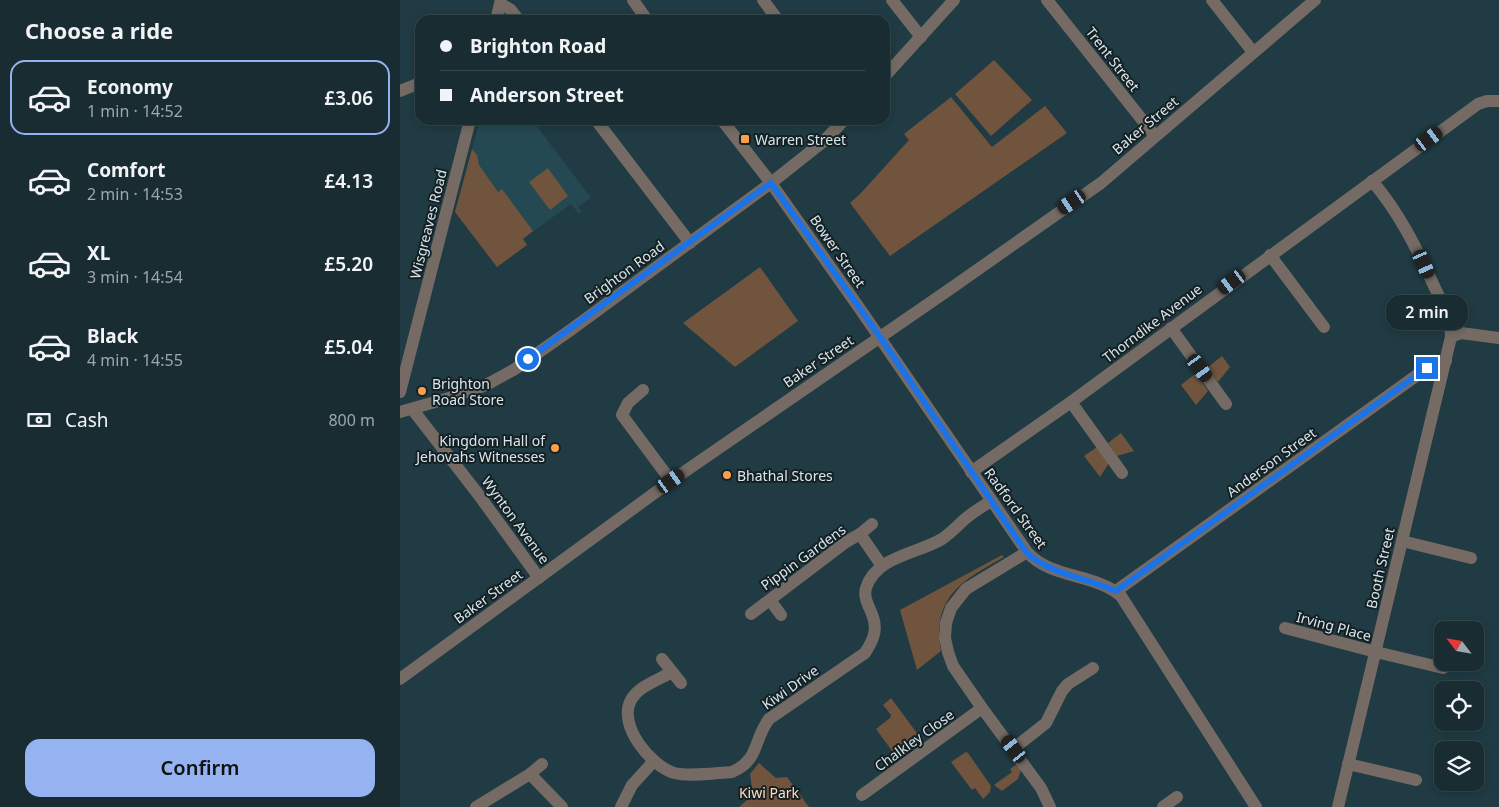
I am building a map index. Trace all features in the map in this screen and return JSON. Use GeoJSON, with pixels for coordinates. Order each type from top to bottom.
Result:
{"type":"FeatureCollection","features":[{"type":"Feature","properties":{"kind":"street"},"geometry":{"type":"LineString","coordinates":[[633,0],[644,15]]}},
{"type":"Feature","properties":{"kind":"street"},"geometry":{"type":"LineString","coordinates":[[762,0],[774,15]]}},
{"type":"Feature","properties":{"kind":"street"},"geometry":{"type":"LineString","coordinates":[[892,0],[921,37]]}},
{"type":"Feature","properties":{"kind":"street"},"geometry":{"type":"LineString","coordinates":[[890,71],[954,0]]}},
{"type":"Feature","properties":{"kind":"street","name":"Trent Street"},"geometry":{"type":"LineString","coordinates":[[1047,0],[1155,136]]}},
{"type":"Feature","properties":{"kind":"street"},"geometry":{"type":"LineString","coordinates":[[1212,0],[1253,52]]}},
{"type":"Feature","properties":{"kind":"street","name":"Baker Street"},"geometry":{"type":"LineString","coordinates":[[400,679],[671,481],[1100,183],[1315,0]]}},
{"type":"Feature","properties":{"kind":"street"},"geometry":{"type":"LineString","coordinates":[[497,15],[500,2],[515,15]]}},
{"type":"Feature","properties":{"kind":"street"},"geometry":{"type":"LineString","coordinates":[[400,91],[415,85]]}},
{"type":"Feature","properties":{"kind":"street","name":"Thorndike Avenue"},"geometry":{"type":"LineString","coordinates":[[971,472],[1071,402],[1270,254],[1478,104],[1487,101],[1499,101]]}},
{"type":"Feature","properties":{"kind":"street","name":"Wisgreaves Road"},"geometry":{"type":"LineString","coordinates":[[400,392],[469,125]]}},
{"type":"Feature","properties":{"kind":"street"},"geometry":{"type":"LineString","coordinates":[[600,125],[690,243]]}},
{"type":"Feature","properties":{"kind":"street"},"geometry":{"type":"LineString","coordinates":[[726,125],[771,183]]}},
{"type":"Feature","properties":{"kind":"street","name":"Brighton Road"},"geometry":{"type":"LineString","coordinates":[[400,412],[413,410],[486,385],[515,369],[771,183],[824,141],[839,125]]}},
{"type":"Feature","properties":{"kind":"street"},"geometry":{"type":"LineString","coordinates":[[1372,181],[1407,231],[1424,264],[1449,319],[1451,337],[1461,333],[1499,338]]}},
{"type":"Feature","properties":{"kind":"street","name":"Bower Street"},"geometry":{"type":"LineString","coordinates":[[771,183],[880,337]]}},
{"type":"Feature","properties":{"kind":"street"},"geometry":{"type":"LineString","coordinates":[[1270,254],[1324,327]]}},
{"type":"Feature","properties":{"kind":"street"},"geometry":{"type":"LineString","coordinates":[[1171,328],[1226,404]]}},
{"type":"Feature","properties":{"kind":"street","name":"Radford Street"},"geometry":{"type":"LineString","coordinates":[[880,337],[1026,552],[1043,565],[1116,591]]}},
{"type":"Feature","properties":{"kind":"street","name":"Booth Street"},"geometry":{"type":"LineString","coordinates":[[1338,807],[1451,337]]}},
{"type":"Feature","properties":{"kind":"street","name":"Anderson Street"},"geometry":{"type":"LineString","coordinates":[[1116,591],[1427,368],[1446,361]]}},
{"type":"Feature","properties":{"kind":"street"},"geometry":{"type":"LineString","coordinates":[[644,390],[628,403],[622,415],[671,481]]}},
{"type":"Feature","properties":{"kind":"street"},"geometry":{"type":"LineString","coordinates":[[1071,402],[1122,473]]}},
{"type":"Feature","properties":{"kind":"street","name":"Wynton Avenue"},"geometry":{"type":"LineString","coordinates":[[413,410],[478,494],[539,578]]}},
{"type":"Feature","properties":{"kind":"street","name":"Kiwi Drive"},"geometry":{"type":"LineString","coordinates":[[672,672],[641,689],[631,699],[627,710],[627,718],[632,731],[646,753],[654,761],[671,772],[685,774],[732,772],[743,766],[753,756],[762,728],[768,719],[865,653],[874,633],[874,618],[867,604],[866,589],[871,578],[882,566],[940,540],[991,501]]}},
{"type":"Feature","properties":{"kind":"street","name":"Pippin Gardens"},"geometry":{"type":"LineString","coordinates":[[751,614],[872,524]]}},
{"type":"Feature","properties":{"kind":"street"},"geometry":{"type":"LineString","coordinates":[[860,534],[882,566]]}},
{"type":"Feature","properties":{"kind":"street"},"geometry":{"type":"LineString","coordinates":[[1402,541],[1471,558]]}},
{"type":"Feature","properties":{"kind":"street"},"geometry":{"type":"LineString","coordinates":[[1026,552],[966,590],[951,608],[946,623],[945,638],[950,659],[982,708],[1042,788],[1050,807]]}},
{"type":"Feature","properties":{"kind":"street"},"geometry":{"type":"LineString","coordinates":[[1116,591],[1127,603],[1256,807]]}},
{"type":"Feature","properties":{"kind":"street"},"geometry":{"type":"LineString","coordinates":[[770,600],[781,615]]}},
{"type":"Feature","properties":{"kind":"street","name":"Irving Place"},"geometry":{"type":"LineString","coordinates":[[1285,628],[1434,666]]}},
{"type":"Feature","properties":{"kind":"street"},"geometry":{"type":"LineString","coordinates":[[662,659],[681,683]]}},
{"type":"Feature","properties":{"kind":"street"},"geometry":{"type":"LineString","coordinates":[[1014,749],[1046,723],[1062,690],[1065,679],[1092,668]]}},
{"type":"Feature","properties":{"kind":"street","name":"Chalkley Close"},"geometry":{"type":"LineString","coordinates":[[862,796],[982,708]]}},
{"type":"Feature","properties":{"kind":"street"},"geometry":{"type":"LineString","coordinates":[[621,807],[632,785],[654,761]]}},
{"type":"Feature","properties":{"kind":"street"},"geometry":{"type":"LineString","coordinates":[[476,807],[530,774],[542,764]]}},
{"type":"Feature","properties":{"kind":"street"},"geometry":{"type":"LineString","coordinates":[[1348,764],[1416,780]]}},
{"type":"Feature","properties":{"kind":"street"},"geometry":{"type":"LineString","coordinates":[[530,774],[561,807]]}},
{"type":"Feature","properties":{"kind":"street"},"geometry":{"type":"LineString","coordinates":[[1163,807],[1177,797]]}},
{"type":"Feature","properties":{"kind":"shaded area"},"geometry":{"type":"Polygon","coordinates":[[[479,125],[536,125],[591,198],[578,207],[581,211],[579,214],[571,204],[523,239],[527,245],[497,267],[455,212],[479,125]]]}},
{"type":"Feature","properties":{"kind":"green space"},"geometry":{"type":"Polygon","coordinates":[[[994,60],[1032,100],[991,136],[955,94],[994,60]]]}},
{"type":"Feature","properties":{"kind":"green space"},"geometry":{"type":"Polygon","coordinates":[[[951,97],[992,147],[1045,106],[1067,133],[890,256],[850,203],[909,140],[904,134],[951,97]]]}},
{"type":"Feature","properties":{"kind":"green space"},"geometry":{"type":"Polygon","coordinates":[[[472,149],[477,155],[479,165],[498,192],[502,189],[533,231],[523,239],[527,245],[497,267],[455,212],[472,149]]]}},
{"type":"Feature","properties":{"kind":"green space"},"geometry":{"type":"Polygon","coordinates":[[[548,168],[568,196],[550,210],[529,182],[548,168]]]}},
{"type":"Feature","properties":{"kind":"green space"},"geometry":{"type":"Polygon","coordinates":[[[760,267],[798,321],[735,367],[683,323],[760,267]]]}},
{"type":"Feature","properties":{"kind":"green space"},"geometry":{"type":"Polygon","coordinates":[[[1222,356],[1230,367],[1218,382],[1207,368],[1222,356]]]}},
{"type":"Feature","properties":{"kind":"green space"},"geometry":{"type":"Polygon","coordinates":[[[1196,373],[1208,391],[1196,405],[1181,385],[1196,373]]]}},
{"type":"Feature","properties":{"kind":"green space"},"geometry":{"type":"Polygon","coordinates":[[[1121,433],[1134,451],[1117,456],[1108,443],[1121,433]]]}},
{"type":"Feature","properties":{"kind":"green space"},"geometry":{"type":"Polygon","coordinates":[[[1097,447],[1109,463],[1100,477],[1084,456],[1097,447]]]}},
{"type":"Feature","properties":{"kind":"green space"},"geometry":{"type":"Polygon","coordinates":[[[1002,555],[1004,557],[975,574],[953,592],[941,616],[939,632],[941,651],[917,670],[900,610],[1002,555]]]}},
{"type":"Feature","properties":{"kind":"green space"},"geometry":{"type":"Polygon","coordinates":[[[891,698],[922,740],[898,759],[876,729],[890,718],[891,715],[883,705],[891,698]]]}},
{"type":"Feature","properties":{"kind":"green space"},"geometry":{"type":"Polygon","coordinates":[[[966,752],[991,786],[990,792],[983,799],[975,788],[972,790],[951,762],[966,752]]]}},
{"type":"Feature","properties":{"kind":"green space","name":"Kiwi Park"},"geometry":{"type":"Polygon","coordinates":[[[759,763],[776,778],[787,777],[809,807],[739,807],[753,795],[750,774],[759,763]]]}},
{"type":"Feature","properties":{"kind":"green space"},"geometry":{"type":"Polygon","coordinates":[[[1017,764],[1021,770],[1018,779],[1002,791],[994,785],[1012,772],[1010,769],[1017,764]]]}},
{"type":"Feature","properties":{"kind":"place","name":"Warren Street"},"geometry":{"type":"Point","coordinates":[745,139]}},
{"type":"Feature","properties":{"kind":"place","name":"Brighton Road Store"},"geometry":{"type":"Point","coordinates":[422,391]}},
{"type":"Feature","properties":{"kind":"place","name":"Kingdom Hall of Jehovahs Witnesses"},"geometry":{"type":"Point","coordinates":[555,448]}},
{"type":"Feature","properties":{"kind":"place","name":"Bhathal Stores"},"geometry":{"type":"Point","coordinates":[727,475]}},
{"type":"Feature","properties":{"kind":"route"},"geometry":{"type":"LineString","coordinates":[[528,359],[572,329],[771,183],[880,337],[1026,552],[1043,565],[1116,591],[1427,368]]}}]}
